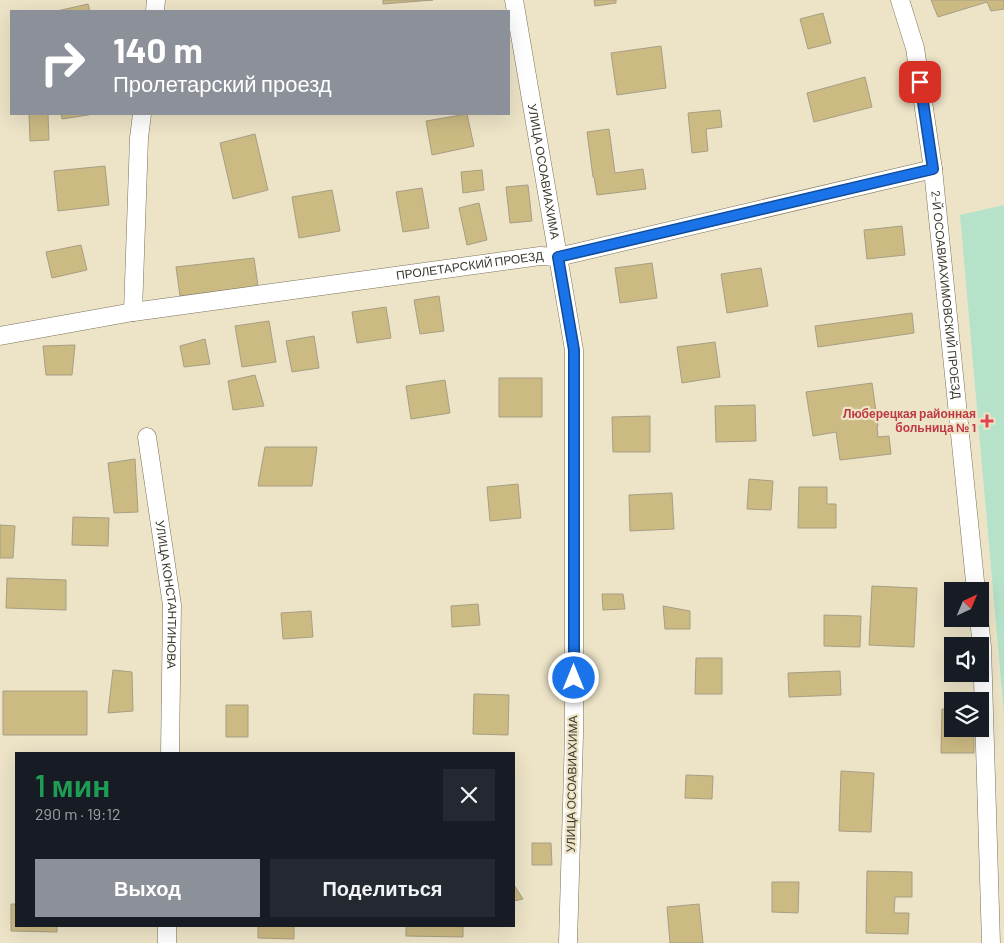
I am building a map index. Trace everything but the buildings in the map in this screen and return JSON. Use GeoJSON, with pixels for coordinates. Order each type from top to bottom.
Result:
{"type":"FeatureCollection","features":[{"type":"Feature","properties":{"kind":"street","name":"УЛИЦА ОСОАВИАХИМА"},"geometry":{"type":"LineString","coordinates":[[514,0],[574,350],[574,735],[568,943]]}},
{"type":"Feature","properties":{"kind":"street","name":"2-Й ОСОАВИАХИМОВСКИЙ ПРОЕЗД"},"geometry":{"type":"LineString","coordinates":[[900,0],[915,48],[933,169],[975,582]]}},
{"type":"Feature","properties":{"kind":"street"},"geometry":{"type":"LineString","coordinates":[[133,312],[139,138],[142,115]]}},
{"type":"Feature","properties":{"kind":"street","name":"ПРОЛЕТАРСКИЙ ПРОЕЗД"},"geometry":{"type":"LineString","coordinates":[[0,336],[133,312],[540,256],[558,257],[933,169]]}},
{"type":"Feature","properties":{"kind":"street","name":"УЛИЦА КОНСТАНТИНОВА"},"geometry":{"type":"LineString","coordinates":[[147,437],[172,605],[170,752]]}},
{"type":"Feature","properties":{"kind":"street"},"geometry":{"type":"LineString","coordinates":[[980,628],[991,943]]}},
{"type":"Feature","properties":{"kind":"street"},"geometry":{"type":"LineString","coordinates":[[167,927],[167,943]]}},
{"type":"Feature","properties":{"kind":"green space","name":"Люберецкая районная больница № 1"},"geometry":{"type":"Polygon","coordinates":[[[1004,205],[1004,715],[960,215],[1004,205]]]}},
{"type":"Feature","properties":{"kind":"place","name":"Люберецкая районная больница № 1"},"geometry":{"type":"Point","coordinates":[987,421]}},
{"type":"Feature","properties":{"kind":"route"},"geometry":{"type":"LineString","coordinates":[[574,678],[574,350],[558,257],[933,169],[920,82]]}}]}
